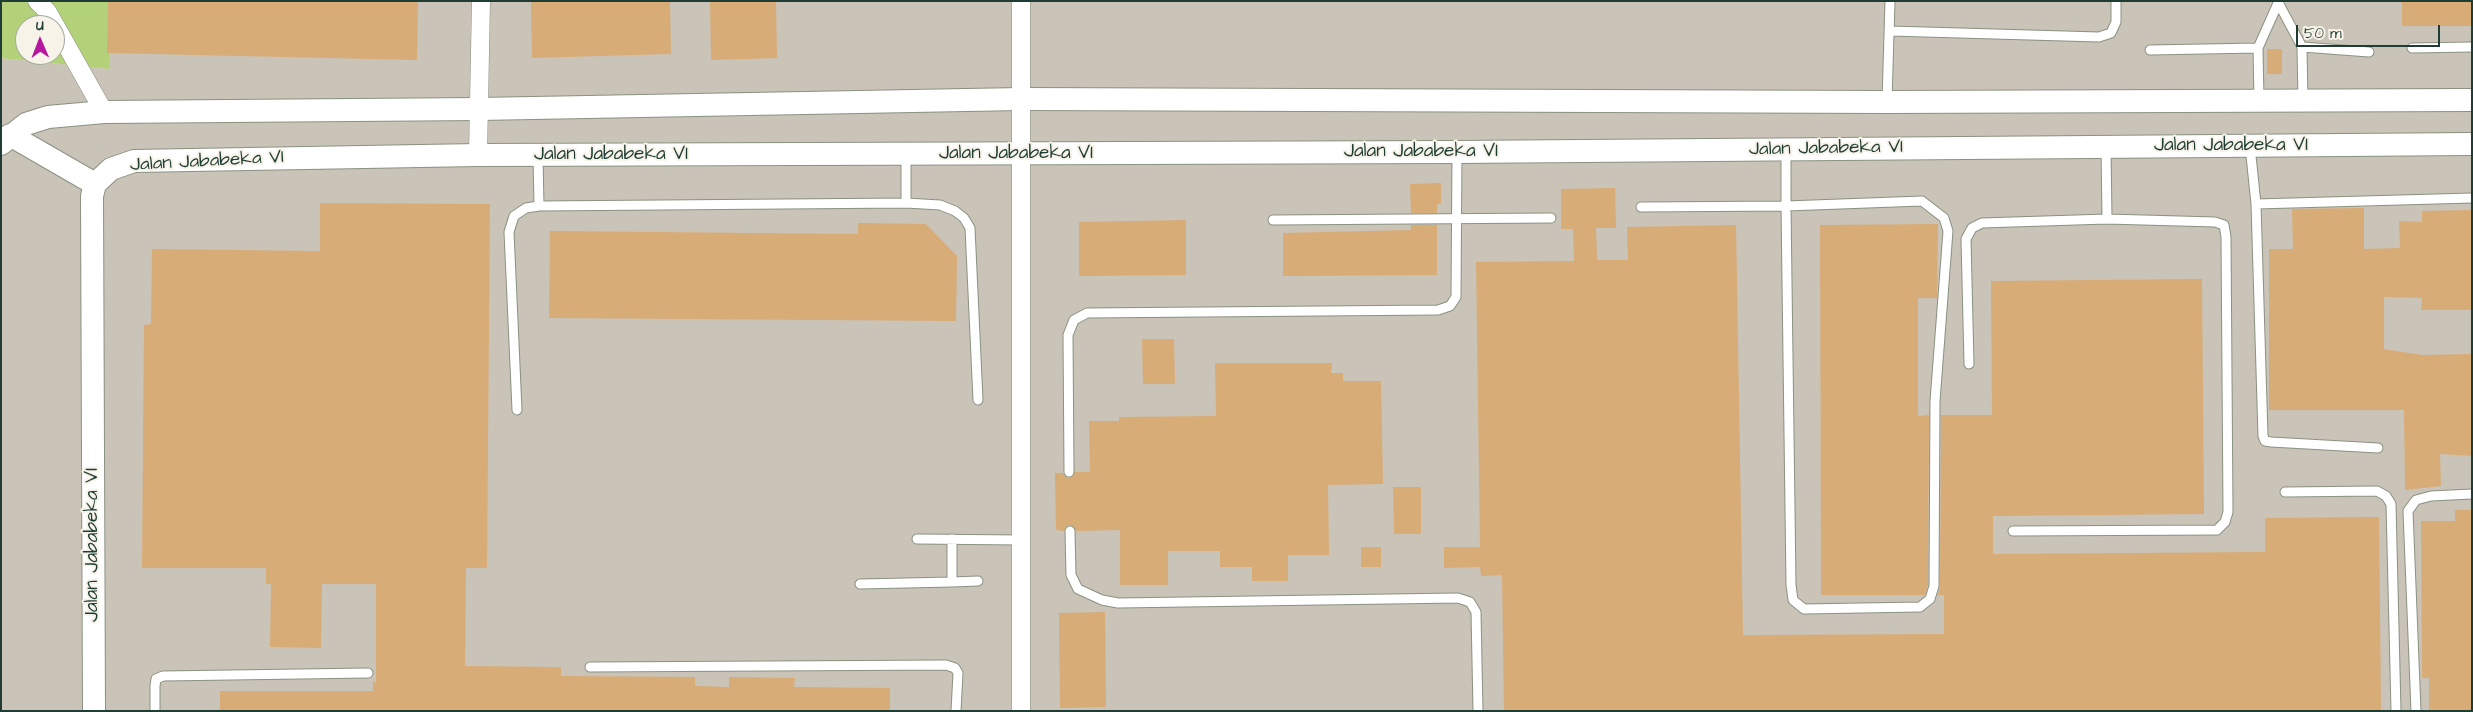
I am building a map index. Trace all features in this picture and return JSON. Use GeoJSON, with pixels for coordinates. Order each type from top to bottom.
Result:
{"type":"FeatureCollection","features":[{"type":"Feature","properties":{"kind":"street"},"geometry":{"type":"LineString","coordinates":[[37,1],[50,15]]}},
{"type":"Feature","properties":{"kind":"street"},"geometry":{"type":"LineString","coordinates":[[478,155],[481,1]]}},
{"type":"Feature","properties":{"kind":"street"},"geometry":{"type":"LineString","coordinates":[[1021,1],[1021,711]]}},
{"type":"Feature","properties":{"kind":"street"},"geometry":{"type":"LineString","coordinates":[[65,43],[104,112]]}},
{"type":"Feature","properties":{"kind":"street"},"geometry":{"type":"LineString","coordinates":[[95,184],[6,140],[26,124],[48,117],[104,112],[479,109],[1021,99],[1887,102],[2472,100]]}},
{"type":"Feature","properties":{"kind":"street","name":"Jalan Jababeka VI"},"geometry":{"type":"LineString","coordinates":[[94,711],[92,196],[95,184],[111,169],[134,162],[478,155],[1456,152],[2472,144]]}},
{"type":"Feature","properties":{"kind":"lane"},"geometry":{"type":"LineString","coordinates":[[1887,102],[1890,1]]}},
{"type":"Feature","properties":{"kind":"lane"},"geometry":{"type":"LineString","coordinates":[[1890,31],[2098,37],[2111,33],[2116,22],[2116,1]]}},
{"type":"Feature","properties":{"kind":"lane"},"geometry":{"type":"LineString","coordinates":[[2279,3],[2302,47],[2303,101]]}},
{"type":"Feature","properties":{"kind":"lane"},"geometry":{"type":"LineString","coordinates":[[2258,100],[2258,48],[2279,3]]}},
{"type":"Feature","properties":{"kind":"lane"},"geometry":{"type":"LineString","coordinates":[[2302,47],[2369,52]]}},
{"type":"Feature","properties":{"kind":"lane"},"geometry":{"type":"LineString","coordinates":[[2412,48],[2472,47]]}},
{"type":"Feature","properties":{"kind":"lane"},"geometry":{"type":"LineString","coordinates":[[2150,50],[2258,48]]}},
{"type":"Feature","properties":{"kind":"lane"},"geometry":{"type":"LineString","coordinates":[[2106,146],[2108,219]]}},
{"type":"Feature","properties":{"kind":"lane"},"geometry":{"type":"LineString","coordinates":[[2250,146],[2256,204],[2262,436],[2265,441],[2271,442],[2378,448]]}},
{"type":"Feature","properties":{"kind":"lane"},"geometry":{"type":"LineString","coordinates":[[1641,207],[1786,206],[1922,201],[1944,218],[1948,231],[1935,401],[1934,586],[1930,599],[1920,607],[1804,609],[1793,600],[1791,585],[1786,206],[1786,150]]}},
{"type":"Feature","properties":{"kind":"lane"},"geometry":{"type":"LineString","coordinates":[[1069,472],[1068,335],[1074,320],[1087,313],[1438,310],[1450,306],[1456,297],[1456,152]]}},
{"type":"Feature","properties":{"kind":"lane"},"geometry":{"type":"LineString","coordinates":[[906,154],[906,204]]}},
{"type":"Feature","properties":{"kind":"lane"},"geometry":{"type":"LineString","coordinates":[[538,156],[539,206]]}},
{"type":"Feature","properties":{"kind":"lane"},"geometry":{"type":"LineString","coordinates":[[2256,204],[2472,198]]}},
{"type":"Feature","properties":{"kind":"lane"},"geometry":{"type":"LineString","coordinates":[[517,410],[509,232],[514,216],[526,208],[539,206],[906,204],[940,205],[955,211],[964,218],[970,228],[978,400]]}},
{"type":"Feature","properties":{"kind":"lane"},"geometry":{"type":"LineString","coordinates":[[1273,220],[1551,218]]}},
{"type":"Feature","properties":{"kind":"lane"},"geometry":{"type":"LineString","coordinates":[[1969,364],[1966,238],[1972,228],[1982,223],[2108,219],[2215,222],[2224,226],[2226,237],[2228,512],[2225,522],[2217,530],[2013,531]]}},
{"type":"Feature","properties":{"kind":"lane"},"geometry":{"type":"LineString","coordinates":[[2285,492],[2377,491],[2386,496],[2391,504],[2396,711]]}},
{"type":"Feature","properties":{"kind":"lane"},"geometry":{"type":"LineString","coordinates":[[2416,711],[2408,510],[2416,500],[2431,496],[2472,494]]}},
{"type":"Feature","properties":{"kind":"lane"},"geometry":{"type":"LineString","coordinates":[[1070,531],[1071,575],[1078,589],[1102,600],[1118,603],[1458,598],[1470,602],[1476,612],[1478,711]]}},
{"type":"Feature","properties":{"kind":"lane"},"geometry":{"type":"LineString","coordinates":[[917,539],[1021,540]]}},
{"type":"Feature","properties":{"kind":"lane"},"geometry":{"type":"LineString","coordinates":[[952,539],[952,582]]}},
{"type":"Feature","properties":{"kind":"lane"},"geometry":{"type":"LineString","coordinates":[[860,584],[978,581]]}},
{"type":"Feature","properties":{"kind":"lane"},"geometry":{"type":"LineString","coordinates":[[590,667],[946,665],[955,668],[958,673],[956,711]]}},
{"type":"Feature","properties":{"kind":"lane"},"geometry":{"type":"LineString","coordinates":[[156,711],[156,679],[163,676],[368,673]]}},
{"type":"Feature","properties":{"kind":"shaded area"},"geometry":{"type":"Polygon","coordinates":[[[109,1],[2472,1],[2472,711],[1,711],[1,58],[15,59],[15,65],[65,64],[110,69],[109,1]]]}},
{"type":"Feature","properties":{"kind":"green space"},"geometry":{"type":"Polygon","coordinates":[[[1,1],[109,1],[110,69],[65,64],[65,15],[15,15],[15,59],[1,58],[1,1]]]}},
{"type":"Feature","properties":{"kind":"building"},"geometry":{"type":"Polygon","coordinates":[[[108,1],[418,1],[417,60],[107,53],[108,1]]]}},
{"type":"Feature","properties":{"kind":"building"},"geometry":{"type":"Polygon","coordinates":[[[531,1],[670,1],[671,54],[532,58],[531,1]]]}},
{"type":"Feature","properties":{"kind":"building"},"geometry":{"type":"Polygon","coordinates":[[[710,1],[776,1],[777,58],[711,60],[710,1]]]}},
{"type":"Feature","properties":{"kind":"building"},"geometry":{"type":"Polygon","coordinates":[[[2402,1],[2472,1],[2472,26],[2402,26],[2402,1]]]}},
{"type":"Feature","properties":{"kind":"building"},"geometry":{"type":"Polygon","coordinates":[[[2267,49],[2282,49],[2282,74],[2267,74],[2267,49]]]}},
{"type":"Feature","properties":{"kind":"building"},"geometry":{"type":"Polygon","coordinates":[[[1441,183],[1441,204],[1437,204],[1437,213],[1411,213],[1410,184],[1441,183]]]}},
{"type":"Feature","properties":{"kind":"building"},"geometry":{"type":"Polygon","coordinates":[[[1615,188],[1616,228],[1596,228],[1597,260],[1628,260],[1627,227],[1736,225],[1743,635],[1944,634],[1944,595],[1938,595],[1940,586],[1941,415],[1992,415],[1991,281],[2202,279],[2204,514],[1993,516],[1993,554],[2265,552],[2265,518],[2379,517],[2381,711],[1504,711],[1502,575],[1481,576],[1480,567],[1444,568],[1444,547],[1480,547],[1476,262],[1574,261],[1573,229],[1561,229],[1561,189],[1615,188]]]}},
{"type":"Feature","properties":{"kind":"building"},"geometry":{"type":"Polygon","coordinates":[[[320,203],[490,204],[487,568],[466,568],[465,666],[561,667],[561,676],[695,677],[695,686],[729,687],[729,677],[795,678],[794,687],[890,688],[890,711],[220,711],[220,691],[373,691],[373,682],[376,682],[376,584],[322,584],[321,648],[270,647],[271,584],[266,584],[266,568],[142,568],[144,325],[151,324],[152,249],[320,251],[320,203]]]}},
{"type":"Feature","properties":{"kind":"building"},"geometry":{"type":"Polygon","coordinates":[[[2364,208],[2364,249],[2400,248],[2399,221],[2422,222],[2422,211],[2472,210],[2472,310],[2421,310],[2422,298],[2384,297],[2384,349],[2422,355],[2472,354],[2472,456],[2440,454],[2441,486],[2405,490],[2404,410],[2269,410],[2269,249],[2293,249],[2292,209],[2364,208]]]}},
{"type":"Feature","properties":{"kind":"building"},"geometry":{"type":"Polygon","coordinates":[[[1186,220],[1186,275],[1079,276],[1079,222],[1186,220]]]}},
{"type":"Feature","properties":{"kind":"building"},"geometry":{"type":"Polygon","coordinates":[[[858,223],[926,224],[957,256],[956,321],[549,318],[550,231],[858,234],[858,223]]]}},
{"type":"Feature","properties":{"kind":"building"},"geometry":{"type":"Polygon","coordinates":[[[1938,224],[1937,298],[1918,298],[1918,416],[1929,415],[1928,585],[1925,595],[1821,595],[1820,225],[1938,224]]]}},
{"type":"Feature","properties":{"kind":"building"},"geometry":{"type":"Polygon","coordinates":[[[1411,225],[1437,225],[1437,275],[1283,276],[1283,233],[1411,230],[1411,225]]]}},
{"type":"Feature","properties":{"kind":"building"},"geometry":{"type":"Polygon","coordinates":[[[1142,339],[1174,339],[1175,384],[1143,384],[1142,339]]]}},
{"type":"Feature","properties":{"kind":"building"},"geometry":{"type":"Polygon","coordinates":[[[1215,363],[1332,363],[1331,373],[1343,373],[1343,381],[1381,381],[1383,484],[1328,485],[1329,555],[1288,555],[1288,581],[1252,581],[1252,567],[1220,567],[1220,551],[1168,551],[1168,585],[1120,585],[1120,530],[1076,531],[1070,525],[1066,526],[1064,531],[1056,530],[1055,473],[1063,473],[1066,477],[1070,478],[1075,472],[1090,472],[1089,421],[1119,421],[1119,417],[1216,416],[1215,363]]]}},
{"type":"Feature","properties":{"kind":"building"},"geometry":{"type":"Polygon","coordinates":[[[1393,487],[1421,487],[1421,534],[1394,534],[1393,487]]]}},
{"type":"Feature","properties":{"kind":"building"},"geometry":{"type":"Polygon","coordinates":[[[2455,510],[2472,510],[2472,711],[2429,711],[2429,678],[2422,678],[2421,521],[2455,521],[2455,510]]]}},
{"type":"Feature","properties":{"kind":"building"},"geometry":{"type":"Polygon","coordinates":[[[1361,547],[1381,547],[1381,567],[1361,567],[1361,547]]]}},
{"type":"Feature","properties":{"kind":"building"},"geometry":{"type":"Polygon","coordinates":[[[1105,612],[1106,707],[1060,708],[1059,613],[1105,612]]]}}]}
